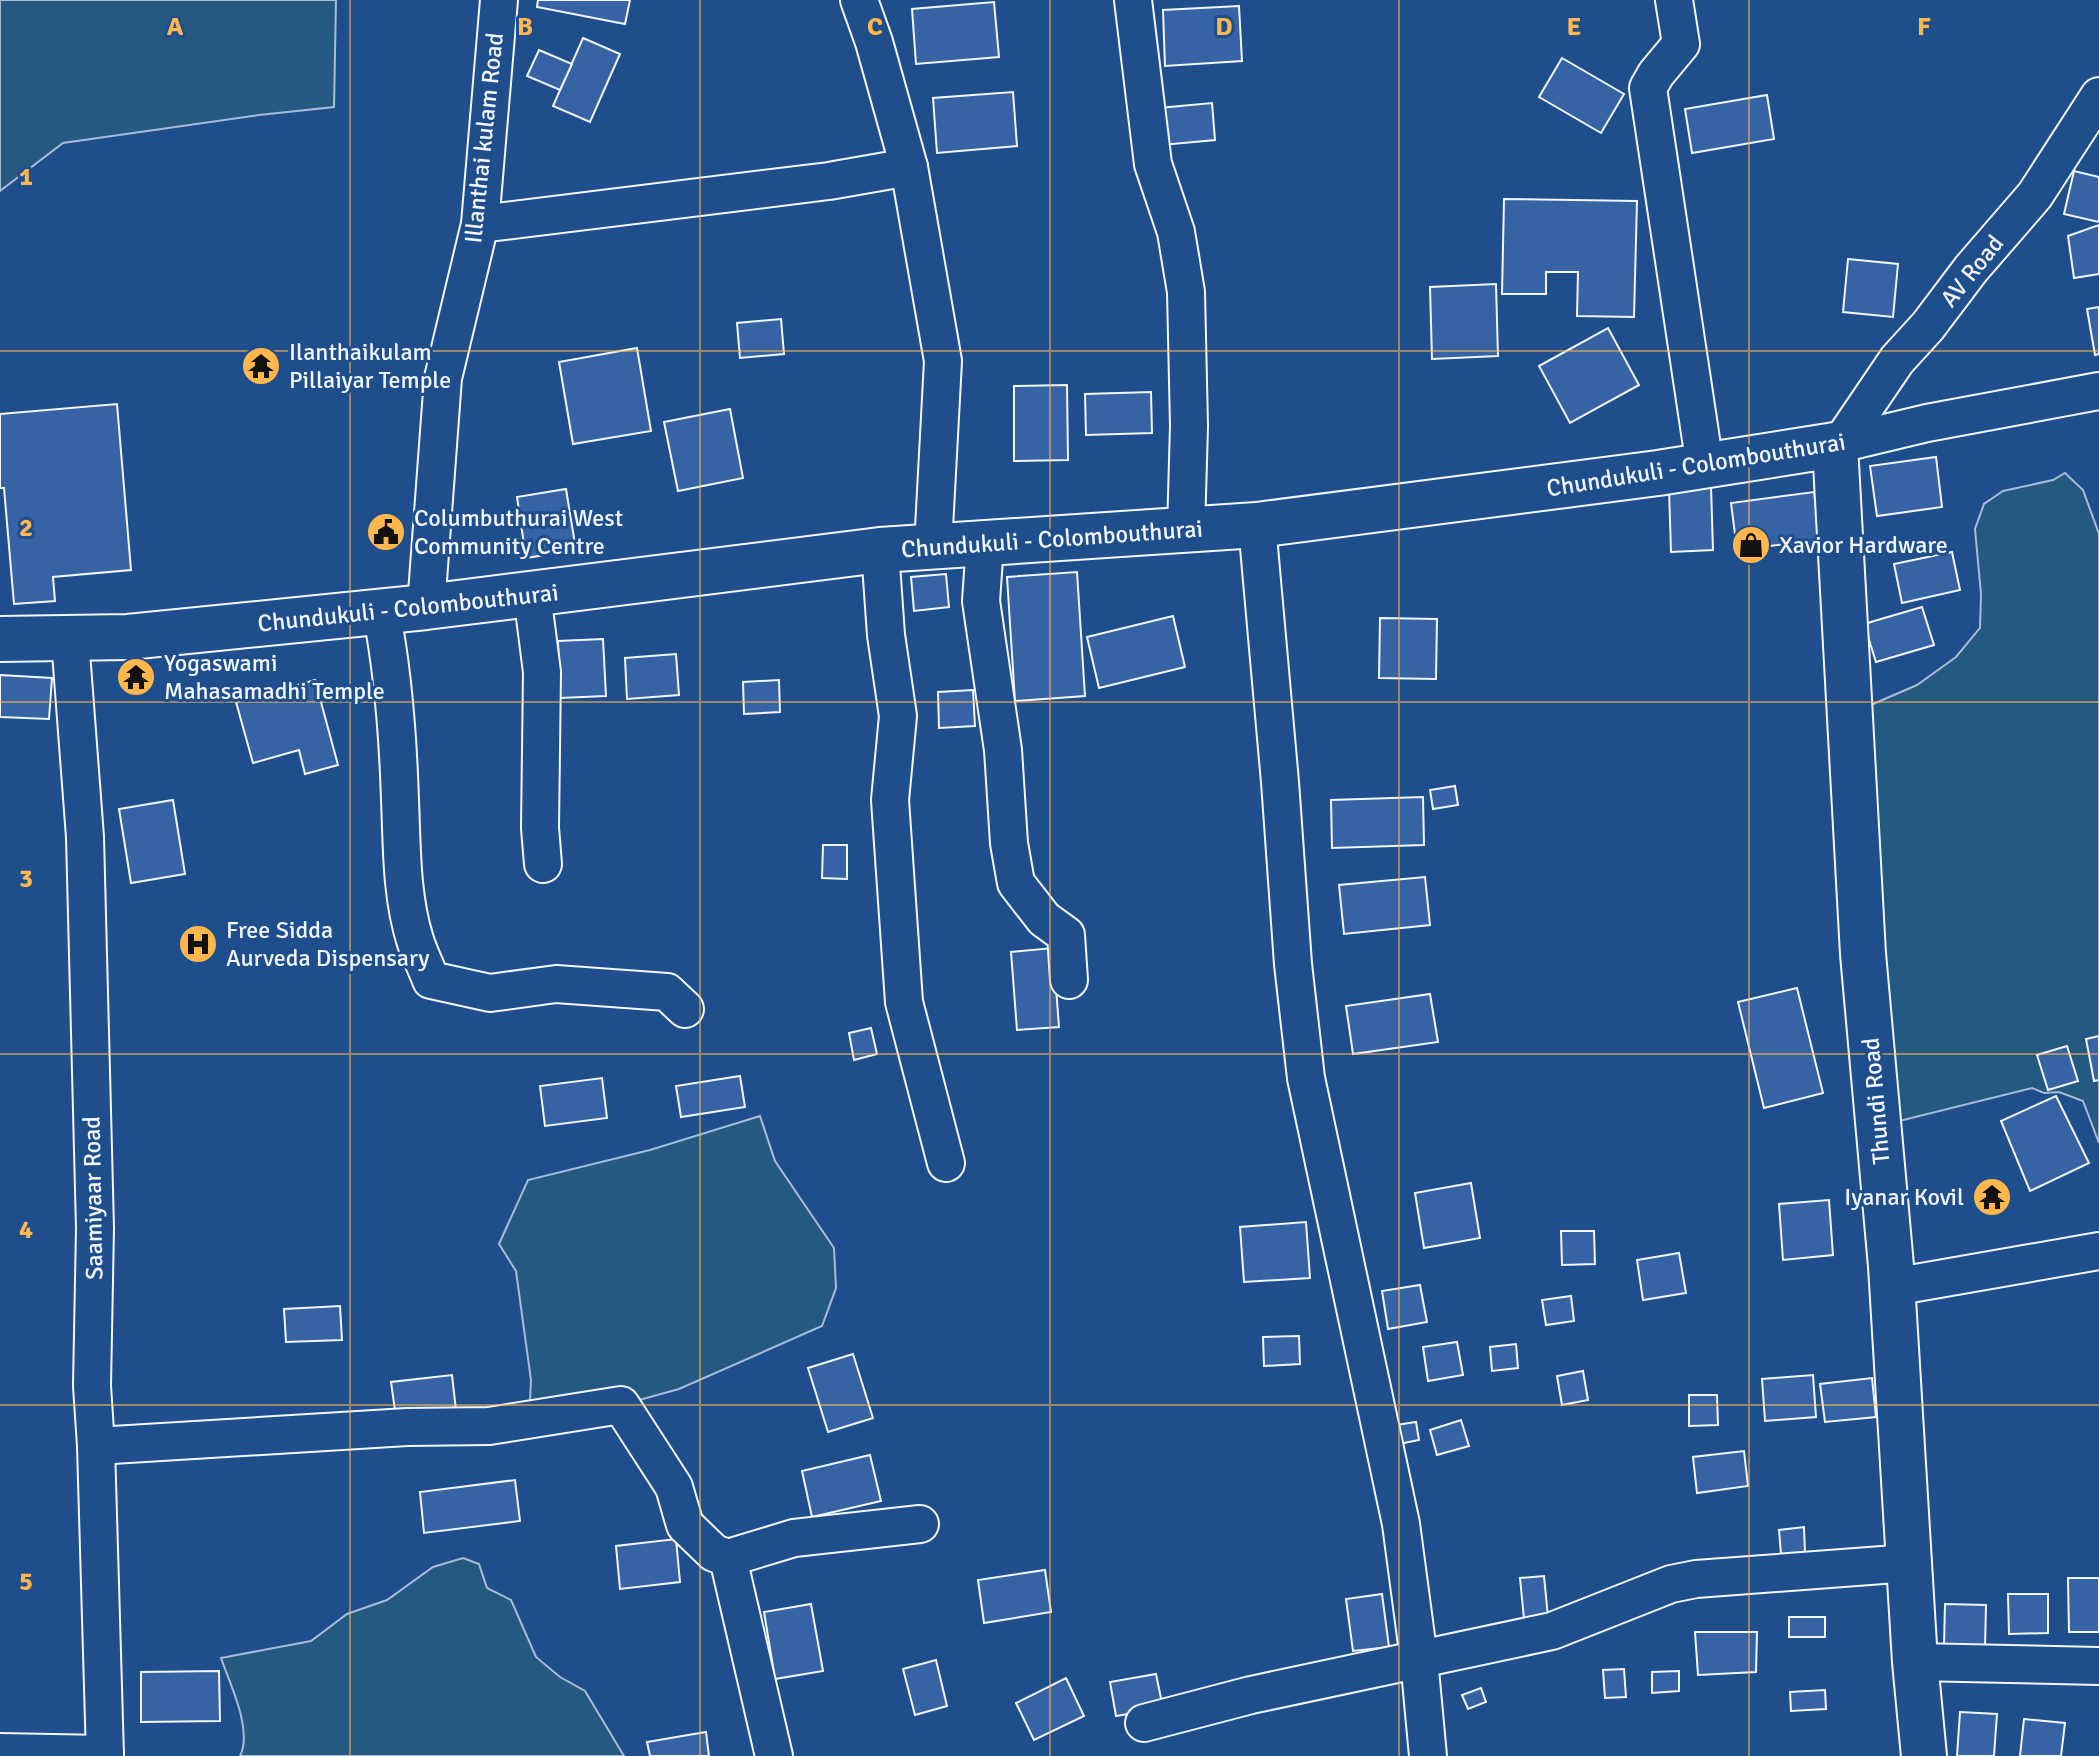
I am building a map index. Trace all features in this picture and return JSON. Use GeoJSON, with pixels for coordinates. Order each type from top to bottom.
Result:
{"type":"FeatureCollection","features":[{"type":"Feature","properties":{"kind":"main road","name":"Chundukuli - Colombouthurai"},"geometry":{"type":"LineString","coordinates":[[0,639],[128,637],[426,607],[880,550],[1257,525],[1705,466],[1837,444]]}},
{"type":"Feature","properties":{"kind":"main road","name":"Thundi Road"},"geometry":{"type":"LineString","coordinates":[[1837,444],[1863,954],[1893,1287],[1915,1662],[1924,1756]]}},
{"type":"Feature","properties":{"kind":"street","name":"Illanthai kulam Road"},"geometry":{"type":"LineString","coordinates":[[426,607],[443,378],[480,224],[499,0]]}},
{"type":"Feature","properties":{"kind":"street"},"geometry":{"type":"LineString","coordinates":[[859,0],[909,167],[943,361],[933,547]]}},
{"type":"Feature","properties":{"kind":"street"},"geometry":{"type":"LineString","coordinates":[[1133,0],[1153,164],[1176,232],[1186,292],[1189,426],[1186,530]]}},
{"type":"Feature","properties":{"kind":"street"},"geometry":{"type":"LineString","coordinates":[[1674,0],[1681,44],[1648,88],[1705,466]]}},
{"type":"Feature","properties":{"kind":"street","name":"AV Road"},"geometry":{"type":"LineString","coordinates":[[1837,444],[1901,355],[2035,195],[2099,96]]}},
{"type":"Feature","properties":{"kind":"street"},"geometry":{"type":"LineString","coordinates":[[480,224],[829,181],[909,167]]}},
{"type":"Feature","properties":{"kind":"street","name":"Chundukuli - Colombouthurai"},"geometry":{"type":"LineString","coordinates":[[1837,444],[1927,423],[2099,391]]}},
{"type":"Feature","properties":{"kind":"street"},"geometry":{"type":"LineString","coordinates":[[1257,525],[1293,964],[1306,1078],[1401,1524],[1428,1756]]}},
{"type":"Feature","properties":{"kind":"street"},"geometry":{"type":"LineString","coordinates":[[985,544],[981,601],[1003,750],[1009,843],[1016,883],[1044,919],[1066,935],[1069,980]]}},
{"type":"Feature","properties":{"kind":"street"},"geometry":{"type":"LineString","coordinates":[[880,550],[886,635],[898,716],[890,800],[904,1002],[946,1163]]}},
{"type":"Feature","properties":{"kind":"street"},"geometry":{"type":"LineString","coordinates":[[532,594],[542,672],[540,828],[543,864]]}},
{"type":"Feature","properties":{"kind":"street"},"geometry":{"type":"LineString","coordinates":[[381,610],[389,670],[406,886],[415,939],[431,980],[490,993],[556,984],[667,992],[685,1009]]}},
{"type":"Feature","properties":{"kind":"street","name":"Saamiyaar Road"},"geometry":{"type":"LineString","coordinates":[[70,639],[85,837],[95,1239],[92,1386],[105,1755]]}},
{"type":"Feature","properties":{"kind":"street"},"geometry":{"type":"LineString","coordinates":[[1893,1287],[2099,1251]]}},
{"type":"Feature","properties":{"kind":"street"},"geometry":{"type":"LineString","coordinates":[[96,1446],[407,1427],[489,1426],[621,1405],[674,1487],[685,1525],[714,1553],[728,1558],[794,1538],[920,1524]]}},
{"type":"Feature","properties":{"kind":"street"},"geometry":{"type":"LineString","coordinates":[[728,1558],[774,1756]]}},
{"type":"Feature","properties":{"kind":"street"},"geometry":{"type":"LineString","coordinates":[[1144,1723],[1251,1695],[1552,1631],[1671,1584],[1696,1579],[1909,1563]]}},
{"type":"Feature","properties":{"kind":"street"},"geometry":{"type":"LineString","coordinates":[[1915,1662],[2099,1666]]}},
{"type":"Feature","properties":{"kind":"street"},"geometry":{"type":"LineString","coordinates":[[0,1752],[105,1755]]}},
{"type":"Feature","properties":{"kind":"shaded area"},"geometry":{"type":"Polygon","coordinates":[[[0,0],[336,0],[334,107],[63,143],[0,191],[0,0]]]}},
{"type":"Feature","properties":{"kind":"shaded area"},"geometry":{"type":"Polygon","coordinates":[[[2065,473],[2083,490],[2099,534],[2099,1143],[2083,1101],[2059,1092],[2044,1093],[2032,1088],[1879,1126],[1850,714],[1917,685],[1956,657],[1980,628],[1981,594],[1975,529],[1984,504],[2003,491],[2053,480],[2065,473]]]}},
{"type":"Feature","properties":{"kind":"shaded area"},"geometry":{"type":"Polygon","coordinates":[[[760,1116],[775,1161],[834,1248],[836,1288],[822,1326],[679,1389],[621,1405],[529,1420],[531,1380],[516,1271],[499,1244],[528,1180],[650,1150],[760,1116]]]}},
{"type":"Feature","properties":{"kind":"shaded area"},"geometry":{"type":"Polygon","coordinates":[[[463,1558],[479,1564],[487,1588],[511,1600],[536,1657],[560,1677],[585,1691],[624,1756],[240,1756],[244,1733],[242,1720],[221,1658],[311,1641],[347,1614],[387,1600],[433,1567],[463,1558]]]}},
{"type":"Feature","properties":{"kind":"building"},"geometry":{"type":"Polygon","coordinates":[[[538,0],[630,0],[625,24],[537,7],[538,0]]]}},
{"type":"Feature","properties":{"kind":"building"},"geometry":{"type":"Polygon","coordinates":[[[994,2],[999,57],[916,64],[912,9],[994,2]]]}},
{"type":"Feature","properties":{"kind":"building"},"geometry":{"type":"Polygon","coordinates":[[[1239,6],[1242,61],[1165,66],[1163,10],[1239,6]]]}},
{"type":"Feature","properties":{"kind":"building"},"geometry":{"type":"Polygon","coordinates":[[[583,38],[620,54],[590,122],[553,106],[583,38]]]}},
{"type":"Feature","properties":{"kind":"building"},"geometry":{"type":"Polygon","coordinates":[[[539,50],[572,64],[560,90],[527,76],[539,50]]]}},
{"type":"Feature","properties":{"kind":"building"},"geometry":{"type":"Polygon","coordinates":[[[1562,58],[1624,94],[1601,133],[1539,97],[1562,58]]]}},
{"type":"Feature","properties":{"kind":"building"},"geometry":{"type":"Polygon","coordinates":[[[1013,92],[1017,146],[937,153],[933,98],[1013,92]]]}},
{"type":"Feature","properties":{"kind":"building"},"geometry":{"type":"Polygon","coordinates":[[[1767,95],[1774,139],[1692,153],[1685,109],[1767,95]]]}},
{"type":"Feature","properties":{"kind":"building"},"geometry":{"type":"Polygon","coordinates":[[[1212,103],[1215,140],[1162,145],[1159,108],[1212,103]]]}},
{"type":"Feature","properties":{"kind":"building"},"geometry":{"type":"Polygon","coordinates":[[[2074,171],[2099,177],[2099,222],[2064,214],[2074,171]]]}},
{"type":"Feature","properties":{"kind":"building"},"geometry":{"type":"Polygon","coordinates":[[[1504,199],[1637,201],[1634,317],[1577,316],[1578,272],[1546,272],[1546,294],[1502,294],[1504,199]]]}},
{"type":"Feature","properties":{"kind":"building"},"geometry":{"type":"Polygon","coordinates":[[[2099,225],[2099,274],[2074,278],[2068,236],[2099,225]]]}},
{"type":"Feature","properties":{"kind":"building"},"geometry":{"type":"Polygon","coordinates":[[[1848,259],[1898,264],[1893,317],[1843,312],[1848,259]]]}},
{"type":"Feature","properties":{"kind":"building"},"geometry":{"type":"Polygon","coordinates":[[[1496,284],[1498,356],[1432,359],[1430,287],[1496,284]]]}},
{"type":"Feature","properties":{"kind":"building"},"geometry":{"type":"Polygon","coordinates":[[[2099,307],[2099,354],[2095,355],[2087,309],[2099,307]]]}},
{"type":"Feature","properties":{"kind":"building"},"geometry":{"type":"Polygon","coordinates":[[[781,319],[784,354],[740,358],[737,323],[781,319]]]}},
{"type":"Feature","properties":{"kind":"building"},"geometry":{"type":"Polygon","coordinates":[[[1608,328],[1639,385],[1570,423],[1539,366],[1608,328]]]}},
{"type":"Feature","properties":{"kind":"building"},"geometry":{"type":"Polygon","coordinates":[[[637,348],[651,431],[573,444],[559,362],[637,348]]]}},
{"type":"Feature","properties":{"kind":"building"},"geometry":{"type":"Polygon","coordinates":[[[1067,385],[1068,460],[1014,461],[1014,386],[1067,385]]]}},
{"type":"Feature","properties":{"kind":"building"},"geometry":{"type":"Polygon","coordinates":[[[1151,392],[1152,433],[1086,435],[1085,394],[1151,392]]]}},
{"type":"Feature","properties":{"kind":"building"},"geometry":{"type":"Polygon","coordinates":[[[117,404],[131,570],[53,577],[55,601],[14,604],[4,488],[0,488],[0,414],[117,404]]]}},
{"type":"Feature","properties":{"kind":"building"},"geometry":{"type":"Polygon","coordinates":[[[730,409],[743,478],[678,491],[664,422],[730,409]]]}},
{"type":"Feature","properties":{"kind":"building"},"geometry":{"type":"Polygon","coordinates":[[[1936,457],[1942,507],[1877,516],[1870,466],[1936,457]]]}},
{"type":"Feature","properties":{"kind":"building"},"geometry":{"type":"Polygon","coordinates":[[[1711,486],[1713,550],[1671,552],[1669,488],[1711,486]]]}},
{"type":"Feature","properties":{"kind":"building"},"geometry":{"type":"Polygon","coordinates":[[[566,489],[576,550],[526,558],[517,497],[566,489]]]}},
{"type":"Feature","properties":{"kind":"building"},"geometry":{"type":"Polygon","coordinates":[[[1814,492],[1820,540],[1737,550],[1731,503],[1814,492]]]}},
{"type":"Feature","properties":{"kind":"building"},"geometry":{"type":"Polygon","coordinates":[[[1952,552],[1960,590],[1902,603],[1894,564],[1952,552]]]}},
{"type":"Feature","properties":{"kind":"building"},"geometry":{"type":"Polygon","coordinates":[[[1077,572],[1085,696],[1015,701],[1007,577],[1077,572]]]}},
{"type":"Feature","properties":{"kind":"building"},"geometry":{"type":"Polygon","coordinates":[[[946,574],[949,607],[914,611],[911,577],[946,574]]]}},
{"type":"Feature","properties":{"kind":"building"},"geometry":{"type":"Polygon","coordinates":[[[1922,607],[1934,645],[1876,662],[1864,624],[1922,607]]]}},
{"type":"Feature","properties":{"kind":"building"},"geometry":{"type":"Polygon","coordinates":[[[1173,616],[1185,667],[1099,688],[1087,637],[1173,616]]]}},
{"type":"Feature","properties":{"kind":"building"},"geometry":{"type":"Polygon","coordinates":[[[1380,618],[1437,619],[1436,679],[1379,678],[1380,618]]]}},
{"type":"Feature","properties":{"kind":"building"},"geometry":{"type":"Polygon","coordinates":[[[603,639],[606,696],[560,698],[558,641],[603,639]]]}},
{"type":"Feature","properties":{"kind":"building"},"geometry":{"type":"Polygon","coordinates":[[[676,654],[679,695],[627,699],[625,658],[676,654]]]}},
{"type":"Feature","properties":{"kind":"building"},"geometry":{"type":"Polygon","coordinates":[[[0,675],[52,678],[49,719],[0,717],[0,675]]]}},
{"type":"Feature","properties":{"kind":"building"},"geometry":{"type":"Polygon","coordinates":[[[315,680],[338,765],[305,774],[299,750],[253,763],[236,702],[315,680]]]}},
{"type":"Feature","properties":{"kind":"building"},"geometry":{"type":"Polygon","coordinates":[[[779,680],[780,712],[744,714],[743,682],[779,680]]]}},
{"type":"Feature","properties":{"kind":"building"},"geometry":{"type":"Polygon","coordinates":[[[973,690],[975,726],[939,728],[938,692],[973,690]]]}},
{"type":"Feature","properties":{"kind":"building"},"geometry":{"type":"Polygon","coordinates":[[[1455,786],[1458,805],[1433,809],[1430,790],[1455,786]]]}},
{"type":"Feature","properties":{"kind":"building"},"geometry":{"type":"Polygon","coordinates":[[[1423,797],[1424,845],[1332,848],[1331,800],[1423,797]]]}},
{"type":"Feature","properties":{"kind":"building"},"geometry":{"type":"Polygon","coordinates":[[[173,800],[185,874],[131,883],[119,809],[173,800]]]}},
{"type":"Feature","properties":{"kind":"building"},"geometry":{"type":"Polygon","coordinates":[[[823,845],[847,845],[847,879],[822,878],[823,845]]]}},
{"type":"Feature","properties":{"kind":"building"},"geometry":{"type":"Polygon","coordinates":[[[1425,877],[1430,925],[1344,934],[1339,885],[1425,877]]]}},
{"type":"Feature","properties":{"kind":"building"},"geometry":{"type":"Polygon","coordinates":[[[1053,948],[1059,1027],[1017,1030],[1011,952],[1053,948]]]}},
{"type":"Feature","properties":{"kind":"building"},"geometry":{"type":"Polygon","coordinates":[[[1797,988],[1823,1093],[1764,1108],[1738,1002],[1797,988]]]}},
{"type":"Feature","properties":{"kind":"building"},"geometry":{"type":"Polygon","coordinates":[[[1430,994],[1438,1042],[1353,1054],[1346,1006],[1430,994]]]}},
{"type":"Feature","properties":{"kind":"building"},"geometry":{"type":"Polygon","coordinates":[[[871,1028],[877,1054],[854,1060],[849,1033],[871,1028]]]}},
{"type":"Feature","properties":{"kind":"building"},"geometry":{"type":"Polygon","coordinates":[[[2099,1036],[2099,1080],[2094,1081],[2086,1039],[2099,1036]]]}},
{"type":"Feature","properties":{"kind":"building"},"geometry":{"type":"Polygon","coordinates":[[[2067,1046],[2078,1081],[2048,1090],[2037,1055],[2067,1046]]]}},
{"type":"Feature","properties":{"kind":"building"},"geometry":{"type":"Polygon","coordinates":[[[740,1076],[745,1107],[681,1117],[676,1086],[740,1076]]]}},
{"type":"Feature","properties":{"kind":"building"},"geometry":{"type":"Polygon","coordinates":[[[602,1078],[607,1118],[545,1126],[540,1086],[602,1078]]]}},
{"type":"Feature","properties":{"kind":"building"},"geometry":{"type":"Polygon","coordinates":[[[2056,1096],[2089,1163],[2030,1191],[2001,1121],[2056,1096]]]}},
{"type":"Feature","properties":{"kind":"building"},"geometry":{"type":"Polygon","coordinates":[[[1471,1183],[1480,1238],[1424,1248],[1415,1193],[1471,1183]]]}},
{"type":"Feature","properties":{"kind":"building"},"geometry":{"type":"Polygon","coordinates":[[[1829,1200],[1833,1255],[1783,1260],[1779,1204],[1829,1200]]]}},
{"type":"Feature","properties":{"kind":"building"},"geometry":{"type":"Polygon","coordinates":[[[1306,1222],[1310,1278],[1244,1282],[1240,1227],[1306,1222]]]}},
{"type":"Feature","properties":{"kind":"building"},"geometry":{"type":"Polygon","coordinates":[[[1561,1231],[1594,1231],[1595,1264],[1562,1265],[1561,1231]]]}},
{"type":"Feature","properties":{"kind":"building"},"geometry":{"type":"Polygon","coordinates":[[[1679,1253],[1686,1293],[1643,1300],[1637,1260],[1679,1253]]]}},
{"type":"Feature","properties":{"kind":"building"},"geometry":{"type":"Polygon","coordinates":[[[1420,1285],[1427,1322],[1388,1329],[1382,1291],[1420,1285]]]}},
{"type":"Feature","properties":{"kind":"building"},"geometry":{"type":"Polygon","coordinates":[[[1571,1296],[1574,1321],[1546,1325],[1542,1300],[1571,1296]]]}},
{"type":"Feature","properties":{"kind":"building"},"geometry":{"type":"Polygon","coordinates":[[[340,1306],[342,1340],[286,1342],[284,1309],[340,1306]]]}},
{"type":"Feature","properties":{"kind":"building"},"geometry":{"type":"Polygon","coordinates":[[[1299,1336],[1300,1364],[1264,1366],[1263,1337],[1299,1336]]]}},
{"type":"Feature","properties":{"kind":"building"},"geometry":{"type":"Polygon","coordinates":[[[1457,1342],[1463,1375],[1428,1381],[1423,1347],[1457,1342]]]}},
{"type":"Feature","properties":{"kind":"building"},"geometry":{"type":"Polygon","coordinates":[[[1516,1344],[1518,1368],[1492,1371],[1490,1347],[1516,1344]]]}},
{"type":"Feature","properties":{"kind":"building"},"geometry":{"type":"Polygon","coordinates":[[[853,1354],[873,1418],[828,1432],[808,1368],[853,1354]]]}},
{"type":"Feature","properties":{"kind":"building"},"geometry":{"type":"Polygon","coordinates":[[[1583,1371],[1588,1400],[1562,1405],[1557,1376],[1583,1371]]]}},
{"type":"Feature","properties":{"kind":"building"},"geometry":{"type":"Polygon","coordinates":[[[452,1375],[456,1410],[396,1418],[391,1382],[452,1375]]]}},
{"type":"Feature","properties":{"kind":"building"},"geometry":{"type":"Polygon","coordinates":[[[1813,1375],[1816,1417],[1765,1421],[1762,1379],[1813,1375]]]}},
{"type":"Feature","properties":{"kind":"building"},"geometry":{"type":"Polygon","coordinates":[[[1872,1378],[1876,1417],[1825,1422],[1820,1384],[1872,1378]]]}},
{"type":"Feature","properties":{"kind":"building"},"geometry":{"type":"Polygon","coordinates":[[[1689,1395],[1717,1395],[1718,1425],[1689,1426],[1689,1395]]]}},
{"type":"Feature","properties":{"kind":"building"},"geometry":{"type":"Polygon","coordinates":[[[1461,1420],[1469,1446],[1437,1455],[1430,1430],[1461,1420]]]}},
{"type":"Feature","properties":{"kind":"building"},"geometry":{"type":"Polygon","coordinates":[[[1416,1422],[1419,1440],[1399,1444],[1396,1425],[1416,1422]]]}},
{"type":"Feature","properties":{"kind":"building"},"geometry":{"type":"Polygon","coordinates":[[[1744,1451],[1748,1486],[1697,1493],[1693,1457],[1744,1451]]]}},
{"type":"Feature","properties":{"kind":"building"},"geometry":{"type":"Polygon","coordinates":[[[870,1455],[881,1501],[812,1517],[802,1471],[870,1455]]]}},
{"type":"Feature","properties":{"kind":"building"},"geometry":{"type":"Polygon","coordinates":[[[515,1480],[520,1521],[424,1533],[420,1492],[515,1480]]]}},
{"type":"Feature","properties":{"kind":"building"},"geometry":{"type":"Polygon","coordinates":[[[1804,1527],[1805,1553],[1781,1554],[1779,1530],[1804,1527]]]}},
{"type":"Feature","properties":{"kind":"building"},"geometry":{"type":"Polygon","coordinates":[[[676,1539],[680,1582],[620,1589],[616,1546],[676,1539]]]}},
{"type":"Feature","properties":{"kind":"building"},"geometry":{"type":"Polygon","coordinates":[[[1045,1570],[1051,1612],[984,1623],[978,1580],[1045,1570]]]}},
{"type":"Feature","properties":{"kind":"building"},"geometry":{"type":"Polygon","coordinates":[[[1544,1576],[1548,1617],[1524,1619],[1520,1578],[1544,1576]]]}},
{"type":"Feature","properties":{"kind":"building"},"geometry":{"type":"Polygon","coordinates":[[[2068,1578],[2099,1578],[2099,1632],[2069,1632],[2068,1578]]]}},
{"type":"Feature","properties":{"kind":"building"},"geometry":{"type":"Polygon","coordinates":[[[1382,1594],[1389,1647],[1353,1651],[1346,1599],[1382,1594]]]}},
{"type":"Feature","properties":{"kind":"building"},"geometry":{"type":"Polygon","coordinates":[[[2008,1594],[2048,1594],[2048,1633],[2009,1634],[2008,1594]]]}},
{"type":"Feature","properties":{"kind":"building"},"geometry":{"type":"Polygon","coordinates":[[[811,1604],[823,1671],[775,1679],[764,1612],[811,1604]]]}},
{"type":"Feature","properties":{"kind":"building"},"geometry":{"type":"Polygon","coordinates":[[[1945,1604],[1986,1605],[1985,1648],[1944,1646],[1945,1604]]]}},
{"type":"Feature","properties":{"kind":"building"},"geometry":{"type":"Polygon","coordinates":[[[1789,1617],[1825,1617],[1825,1637],[1789,1637],[1789,1617]]]}},
{"type":"Feature","properties":{"kind":"building"},"geometry":{"type":"Polygon","coordinates":[[[1695,1632],[1757,1632],[1756,1672],[1698,1675],[1695,1632]]]}},
{"type":"Feature","properties":{"kind":"building"},"geometry":{"type":"Polygon","coordinates":[[[936,1660],[947,1706],[915,1715],[903,1669],[936,1660]]]}},
{"type":"Feature","properties":{"kind":"building"},"geometry":{"type":"Polygon","coordinates":[[[1624,1669],[1626,1697],[1605,1698],[1603,1670],[1624,1669]]]}},
{"type":"Feature","properties":{"kind":"building"},"geometry":{"type":"Polygon","coordinates":[[[219,1671],[220,1721],[141,1722],[141,1672],[219,1671]]]}},
{"type":"Feature","properties":{"kind":"building"},"geometry":{"type":"Polygon","coordinates":[[[1679,1671],[1679,1691],[1652,1693],[1652,1672],[1679,1671]]]}},
{"type":"Feature","properties":{"kind":"building"},"geometry":{"type":"Polygon","coordinates":[[[1156,1674],[1163,1708],[1116,1716],[1110,1682],[1156,1674]]]}},
{"type":"Feature","properties":{"kind":"building"},"geometry":{"type":"Polygon","coordinates":[[[1066,1678],[1084,1716],[1034,1740],[1016,1703],[1066,1678]]]}},
{"type":"Feature","properties":{"kind":"building"},"geometry":{"type":"Polygon","coordinates":[[[1481,1688],[1486,1702],[1468,1709],[1462,1695],[1481,1688]]]}},
{"type":"Feature","properties":{"kind":"building"},"geometry":{"type":"Polygon","coordinates":[[[1825,1690],[1826,1709],[1791,1711],[1790,1692],[1825,1690]]]}},
{"type":"Feature","properties":{"kind":"building"},"geometry":{"type":"Polygon","coordinates":[[[1960,1712],[1997,1714],[1994,1756],[1957,1756],[1960,1712]]]}},
{"type":"Feature","properties":{"kind":"building"},"geometry":{"type":"Polygon","coordinates":[[[2024,1719],[2065,1723],[2061,1756],[2020,1756],[2024,1719]]]}},
{"type":"Feature","properties":{"kind":"building"},"geometry":{"type":"Polygon","coordinates":[[[706,1732],[709,1756],[650,1756],[647,1742],[706,1732]]]}},
{"type":"Feature","properties":{"kind":"place","name":"Ilanthaikulam Pillaiyar Temple"},"geometry":{"type":"Point","coordinates":[261,366]}},
{"type":"Feature","properties":{"kind":"place","name":"Columbuthurai West Community Centre"},"geometry":{"type":"Point","coordinates":[386,532]}},
{"type":"Feature","properties":{"kind":"place","name":"Xavior Hardware"},"geometry":{"type":"Point","coordinates":[1751,545]}},
{"type":"Feature","properties":{"kind":"place","name":"Yogaswami Mahasamadhi Temple"},"geometry":{"type":"Point","coordinates":[136,677]}},
{"type":"Feature","properties":{"kind":"place","name":"Free Sidda Aurveda Dispensary"},"geometry":{"type":"Point","coordinates":[198,944]}},
{"type":"Feature","properties":{"kind":"place","name":"Iyanar Kovil"},"geometry":{"type":"Point","coordinates":[1992,1197]}}]}
